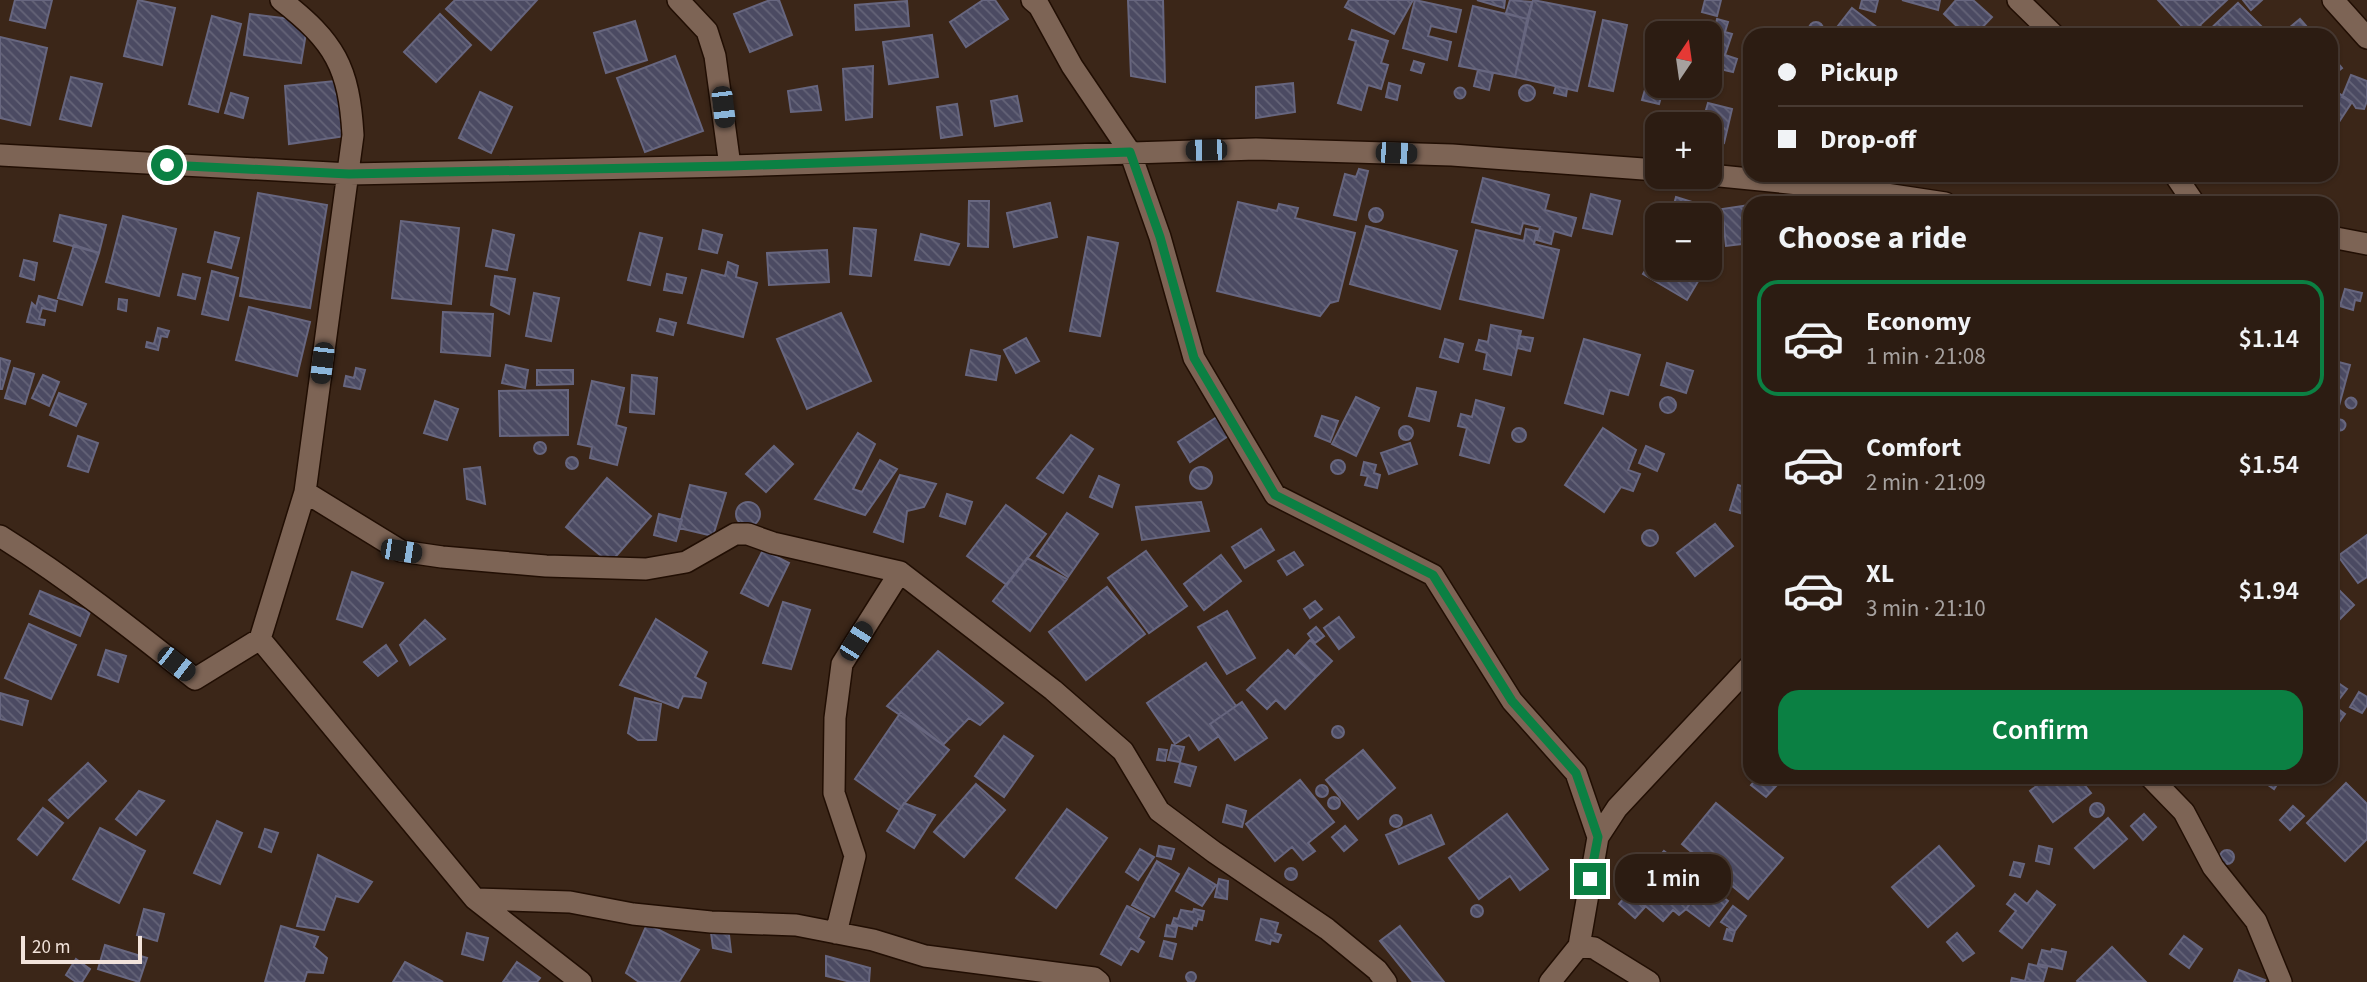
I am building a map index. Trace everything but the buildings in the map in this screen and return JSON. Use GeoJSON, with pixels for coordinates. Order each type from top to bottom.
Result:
{"type":"FeatureCollection","features":[{"type":"Feature","properties":{"kind":"street"},"geometry":{"type":"LineString","coordinates":[[0,536],[78,588],[195,679],[260,639],[305,492],[353,135],[351,99],[345,76],[334,54],[308,21],[281,0]]}},
{"type":"Feature","properties":{"kind":"street"},"geometry":{"type":"LineString","coordinates":[[678,0],[707,31],[715,56],[730,166]]}},
{"type":"Feature","properties":{"kind":"street"},"geometry":{"type":"LineString","coordinates":[[1032,0],[1039,6],[1072,66],[1130,152],[1160,237],[1194,358],[1275,495],[1433,575],[1512,701],[1576,773],[1598,837]]}},
{"type":"Feature","properties":{"kind":"street"},"geometry":{"type":"LineString","coordinates":[[2018,0],[2047,28]]}},
{"type":"Feature","properties":{"kind":"street"},"geometry":{"type":"LineString","coordinates":[[2333,0],[2367,38]]}},
{"type":"Feature","properties":{"kind":"street"},"geometry":{"type":"LineString","coordinates":[[0,155],[349,174],[730,166],[1256,149],[1452,155],[1645,169]]}},
{"type":"Feature","properties":{"kind":"street"},"geometry":{"type":"LineString","coordinates":[[1722,178],[1743,181]]}},
{"type":"Feature","properties":{"kind":"street"},"geometry":{"type":"LineString","coordinates":[[1753,182],[1852,196]]}},
{"type":"Feature","properties":{"kind":"street"},"geometry":{"type":"LineString","coordinates":[[2338,238],[2367,244]]}},
{"type":"Feature","properties":{"kind":"street"},"geometry":{"type":"LineString","coordinates":[[305,492],[401,551],[442,558],[545,566],[646,569],[687,562],[735,534],[747,534],[774,543],[900,572],[1054,690],[1123,751],[1158,811],[1327,929],[1377,970],[1386,982]]}},
{"type":"Feature","properties":{"kind":"street"},"geometry":{"type":"LineString","coordinates":[[835,933],[855,856],[834,793],[835,719],[842,664],[900,572]]}},
{"type":"Feature","properties":{"kind":"street"},"geometry":{"type":"LineString","coordinates":[[260,639],[475,899],[581,982]]}},
{"type":"Feature","properties":{"kind":"street"},"geometry":{"type":"LineString","coordinates":[[1550,982],[1579,946],[1598,837],[1617,808],[1743,673]]}},
{"type":"Feature","properties":{"kind":"street"},"geometry":{"type":"LineString","coordinates":[[2157,784],[2184,812],[2213,867],[2256,921],[2281,982]]}},
{"type":"Feature","properties":{"kind":"street"},"geometry":{"type":"LineString","coordinates":[[475,899],[570,902],[632,914],[711,922],[796,925],[873,940],[925,956],[1095,981]]}},
{"type":"Feature","properties":{"kind":"street"},"geometry":{"type":"LineString","coordinates":[[1579,946],[1594,948],[1649,982]]}},
{"type":"Feature","properties":{"kind":"route"},"geometry":{"type":"LineString","coordinates":[[167,165],[349,174],[730,166],[1130,152],[1160,237],[1194,358],[1275,495],[1433,575],[1512,701],[1576,773],[1598,837],[1590,879]]}}]}
